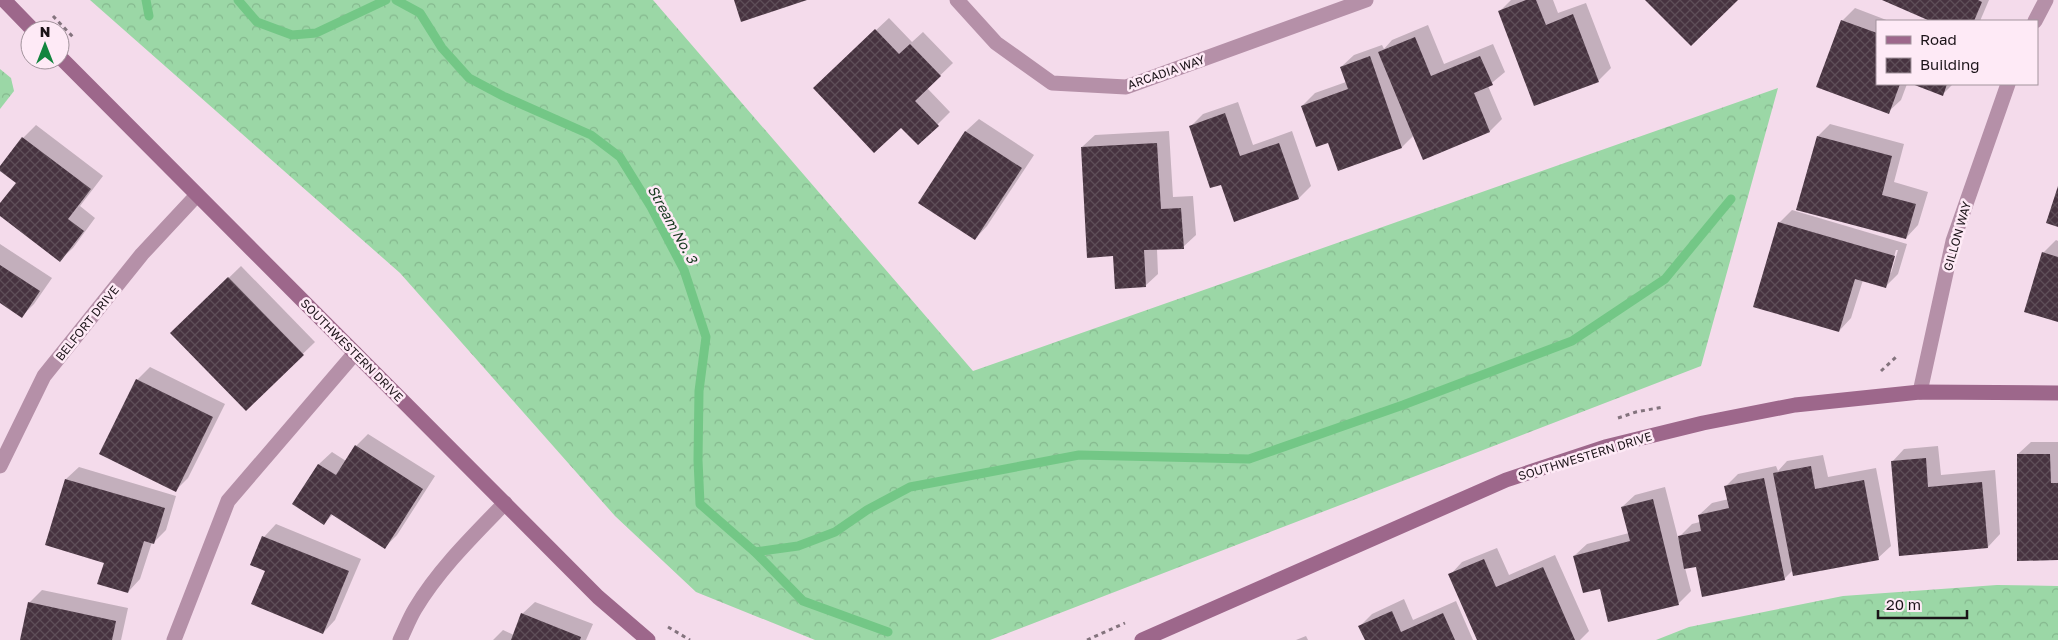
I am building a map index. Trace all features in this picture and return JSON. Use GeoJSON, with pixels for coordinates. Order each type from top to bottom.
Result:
{"type":"FeatureCollection","features":[{"type":"Feature","properties":{"kind":"street"},"geometry":{"type":"LineString","coordinates":[[4,0],[24,20]]}},
{"type":"Feature","properties":{"kind":"street","name":"ARCADIA WAY"},"geometry":{"type":"LineString","coordinates":[[957,0],[996,43],[1052,83],[1126,87],[1366,0]]}},
{"type":"Feature","properties":{"kind":"street"},"geometry":{"type":"LineString","coordinates":[[2035,20],[2046,0]]}},
{"type":"Feature","properties":{"kind":"street","name":"SOUTHWESTERN DRIVE"},"geometry":{"type":"LineString","coordinates":[[70,67],[598,597],[648,640]]}},
{"type":"Feature","properties":{"kind":"street","name":"GILLON WAY"},"geometry":{"type":"LineString","coordinates":[[1920,392],[1953,241],[2008,85]]}},
{"type":"Feature","properties":{"kind":"street","name":"BELFORT DRIVE"},"geometry":{"type":"LineString","coordinates":[[0,466],[44,376],[142,254],[197,195]]}},
{"type":"Feature","properties":{"kind":"street"},"geometry":{"type":"LineString","coordinates":[[174,640],[228,501],[355,352]]}},
{"type":"Feature","properties":{"kind":"street","name":"SOUTHWESTERN DRIVE"},"geometry":{"type":"LineString","coordinates":[[1142,640],[1506,480],[1562,461],[1658,433],[1752,412],[1794,405],[1920,392],[2058,393]]}},
{"type":"Feature","properties":{"kind":"street"},"geometry":{"type":"LineString","coordinates":[[400,640],[415,609],[437,578],[458,551],[505,504]]}},
{"type":"Feature","properties":{"kind":"green space"},"geometry":{"type":"Polygon","coordinates":[[[90,0],[653,0],[973,371],[1778,88],[1701,366],[990,640],[815,640],[696,592],[615,516],[400,273],[90,0]]]}},
{"type":"Feature","properties":{"kind":"green space"},"geometry":{"type":"Polygon","coordinates":[[[0,69],[11,78],[14,91],[0,109],[0,69]]]}},
{"type":"Feature","properties":{"kind":"green space"},"geometry":{"type":"Polygon","coordinates":[[[1997,585],[2058,586],[2058,640],[1656,640],[1689,627],[1843,596],[1997,585]]]}},
{"type":"Feature","properties":{"kind":"building"},"geometry":{"type":"Polygon","coordinates":[[[734,0],[807,0],[741,22],[734,0]]]}},
{"type":"Feature","properties":{"kind":"building"},"geometry":{"type":"Polygon","coordinates":[[[1526,0],[1536,0],[1546,25],[1573,14],[1599,82],[1534,106],[1498,11],[1526,0]]]}},
{"type":"Feature","properties":{"kind":"building"},"geometry":{"type":"Polygon","coordinates":[[[1645,0],[1738,0],[1691,46],[1645,0]]]}},
{"type":"Feature","properties":{"kind":"building"},"geometry":{"type":"Polygon","coordinates":[[[1882,0],[1978,0],[1982,2],[1974,20],[1928,20],[1882,0]]]}},
{"type":"Feature","properties":{"kind":"building"},"geometry":{"type":"Polygon","coordinates":[[[1841,20],[1876,33],[1876,85],[1900,85],[1889,114],[1816,87],[1841,20]]]}},
{"type":"Feature","properties":{"kind":"building"},"geometry":{"type":"Polygon","coordinates":[[[875,29],[899,54],[910,44],[941,76],[915,101],[939,126],[918,145],[901,128],[874,153],[813,88],[875,29]]]}},
{"type":"Feature","properties":{"kind":"building"},"geometry":{"type":"Polygon","coordinates":[[[1415,37],[1431,76],[1480,56],[1493,85],[1474,93],[1490,132],[1423,160],[1378,52],[1415,37]]]}},
{"type":"Feature","properties":{"kind":"building"},"geometry":{"type":"Polygon","coordinates":[[[1370,56],[1402,148],[1338,171],[1328,143],[1316,147],[1301,106],[1348,89],[1340,67],[1370,56]]]}},
{"type":"Feature","properties":{"kind":"building"},"geometry":{"type":"Polygon","coordinates":[[[1915,85],[1947,85],[1943,96],[1915,85]]]}},
{"type":"Feature","properties":{"kind":"building"},"geometry":{"type":"Polygon","coordinates":[[[1225,113],[1240,156],[1279,143],[1299,199],[1234,222],[1221,185],[1210,188],[1189,126],[1225,113]]]}},
{"type":"Feature","properties":{"kind":"building"},"geometry":{"type":"Polygon","coordinates":[[[965,131],[1022,168],[975,240],[918,203],[965,131]]]}},
{"type":"Feature","properties":{"kind":"building"},"geometry":{"type":"Polygon","coordinates":[[[1817,136],[1892,156],[1882,195],[1916,204],[1906,239],[1796,210],[1817,136]]]}},
{"type":"Feature","properties":{"kind":"building"},"geometry":{"type":"Polygon","coordinates":[[[22,137],[91,189],[68,219],[84,231],[60,262],[0,216],[0,203],[16,183],[0,171],[0,166],[22,137]]]}},
{"type":"Feature","properties":{"kind":"building"},"geometry":{"type":"Polygon","coordinates":[[[1157,143],[1161,209],[1181,208],[1184,249],[1144,250],[1146,287],[1115,289],[1113,256],[1087,258],[1081,147],[1157,143]]]}},
{"type":"Feature","properties":{"kind":"building"},"geometry":{"type":"Polygon","coordinates":[[[2058,186],[2058,227],[2046,223],[2058,186]]]}},
{"type":"Feature","properties":{"kind":"building"},"geometry":{"type":"Polygon","coordinates":[[[1778,222],[1895,256],[1886,288],[1855,279],[1839,332],[1753,307],[1778,222]]]}},
{"type":"Feature","properties":{"kind":"building"},"geometry":{"type":"Polygon","coordinates":[[[2042,252],[2058,257],[2058,322],[2024,312],[2042,252]]]}},
{"type":"Feature","properties":{"kind":"building"},"geometry":{"type":"Polygon","coordinates":[[[0,265],[40,291],[22,318],[0,303],[0,265]]]}},
{"type":"Feature","properties":{"kind":"building"},"geometry":{"type":"Polygon","coordinates":[[[228,277],[304,355],[246,411],[170,333],[228,277]]]}},
{"type":"Feature","properties":{"kind":"building"},"geometry":{"type":"Polygon","coordinates":[[[136,379],[213,417],[176,492],[99,454],[136,379]]]}},
{"type":"Feature","properties":{"kind":"building"},"geometry":{"type":"Polygon","coordinates":[[[355,445],[423,489],[385,549],[331,514],[324,525],[292,504],[318,464],[336,475],[355,445]]]}},
{"type":"Feature","properties":{"kind":"building"},"geometry":{"type":"Polygon","coordinates":[[[2017,454],[2050,454],[2051,483],[2058,483],[2058,560],[2017,561],[2017,454]]]}},
{"type":"Feature","properties":{"kind":"building"},"geometry":{"type":"Polygon","coordinates":[[[1926,458],[1928,487],[1982,482],[1988,548],[1899,556],[1891,461],[1926,458]]]}},
{"type":"Feature","properties":{"kind":"building"},"geometry":{"type":"Polygon","coordinates":[[[1811,466],[1815,489],[1864,480],[1879,560],[1793,576],[1773,473],[1811,466]]]}},
{"type":"Feature","properties":{"kind":"building"},"geometry":{"type":"Polygon","coordinates":[[[1764,478],[1785,580],[1702,597],[1696,567],[1684,569],[1678,536],[1701,531],[1698,515],[1729,508],[1724,486],[1764,478]]]}},
{"type":"Feature","properties":{"kind":"building"},"geometry":{"type":"Polygon","coordinates":[[[65,479],[165,508],[154,544],[144,541],[128,593],[97,584],[104,563],[45,545],[65,479]]]}},
{"type":"Feature","properties":{"kind":"building"},"geometry":{"type":"Polygon","coordinates":[[[1653,499],[1679,605],[1608,622],[1600,589],[1583,593],[1573,556],[1630,541],[1621,507],[1653,499]]]}},
{"type":"Feature","properties":{"kind":"building"},"geometry":{"type":"Polygon","coordinates":[[[262,536],[349,571],[323,634],[251,604],[265,571],[250,565],[262,536]]]}},
{"type":"Feature","properties":{"kind":"building"},"geometry":{"type":"Polygon","coordinates":[[[1484,559],[1496,587],[1543,567],[1575,640],[1477,640],[1448,574],[1484,559]]]}},
{"type":"Feature","properties":{"kind":"building"},"geometry":{"type":"Polygon","coordinates":[[[28,602],[116,621],[112,640],[20,640],[28,602]]]}},
{"type":"Feature","properties":{"kind":"building"},"geometry":{"type":"Polygon","coordinates":[[[1392,611],[1401,632],[1443,613],[1455,640],[1365,640],[1358,626],[1392,611]]]}},
{"type":"Feature","properties":{"kind":"building"},"geometry":{"type":"Polygon","coordinates":[[[521,613],[581,637],[580,640],[511,640],[521,613]]]}},
{"type":"Feature","properties":{"kind":"waterway"},"geometry":{"type":"LineString","coordinates":[[146,0],[149,16]]}},
{"type":"Feature","properties":{"kind":"waterway","name":"Stream No. 3"},"geometry":{"type":"LineString","coordinates":[[238,0],[257,22],[292,35],[316,33],[386,0]]}},
{"type":"Feature","properties":{"kind":"waterway","name":"Stream No. 3"},"geometry":{"type":"LineString","coordinates":[[396,0],[420,13],[442,48],[469,78],[503,96],[591,135],[620,157],[651,207],[684,270],[706,337],[699,391],[698,460],[700,504],[755,552],[803,601],[888,632]]}},
{"type":"Feature","properties":{"kind":"waterway"},"geometry":{"type":"LineString","coordinates":[[755,552],[798,546],[835,532],[867,510],[910,487],[1079,455],[1249,459],[1403,405],[1572,341],[1665,279],[1731,199]]}}]}
